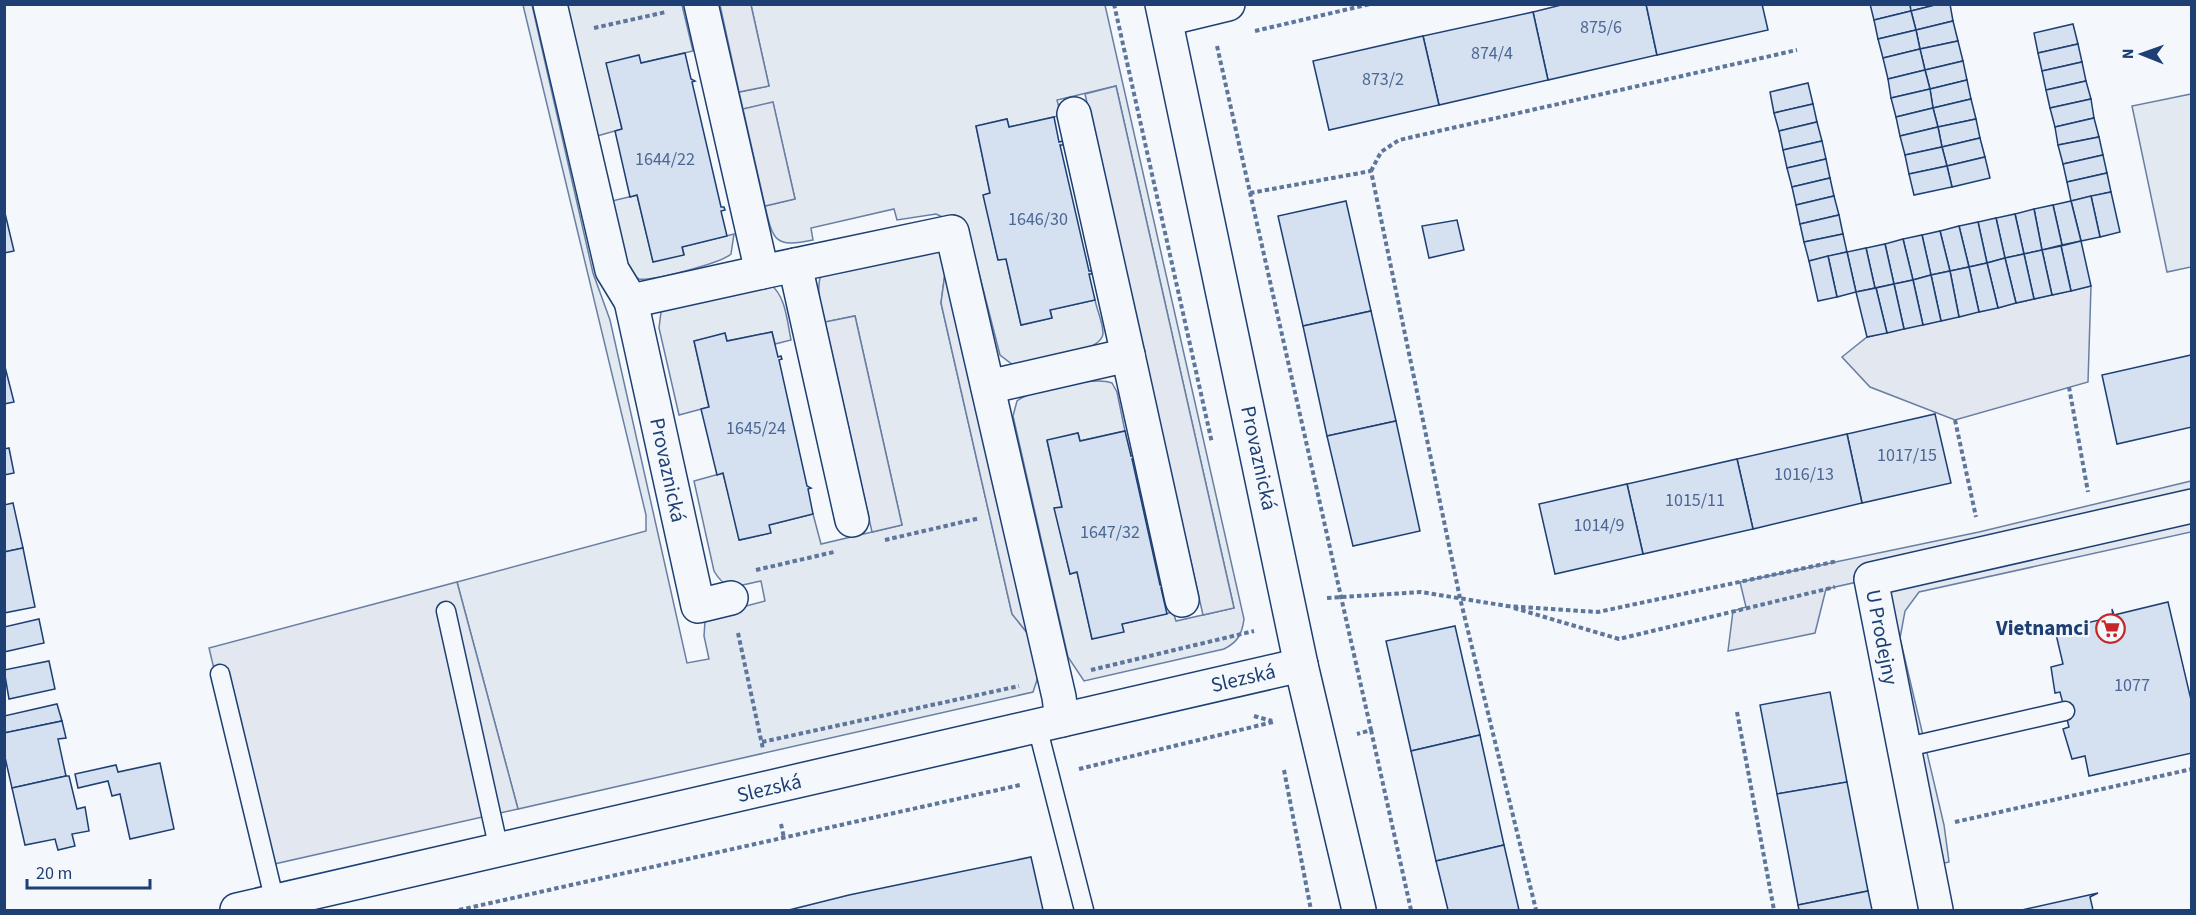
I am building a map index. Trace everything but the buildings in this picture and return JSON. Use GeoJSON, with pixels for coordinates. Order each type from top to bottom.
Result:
{"type":"FeatureCollection","features":[{"type":"Feature","properties":{"kind":"street","name":"Provaznická"},"geometry":{"type":"LineString","coordinates":[[550,4],[612,270],[631,301],[698,606],[731,598]]}},
{"type":"Feature","properties":{"kind":"street"},"geometry":{"type":"LineString","coordinates":[[1164,12],[1228,4]]}},
{"type":"Feature","properties":{"kind":"street"},"geometry":{"type":"LineString","coordinates":[[701,5],[762,272]]}},
{"type":"Feature","properties":{"kind":"street","name":"Provaznická"},"geometry":{"type":"LineString","coordinates":[[1164,12],[1301,665],[1359,910]]}},
{"type":"Feature","properties":{"kind":"street"},"geometry":{"type":"LineString","coordinates":[[1074,114],[1182,600]]}},
{"type":"Feature","properties":{"kind":"street"},"geometry":{"type":"LineString","coordinates":[[631,301],[952,232],[1055,678],[1050,723]]}},
{"type":"Feature","properties":{"kind":"street"},"geometry":{"type":"LineString","coordinates":[[795,265],[852,520]]}},
{"type":"Feature","properties":{"kind":"street"},"geometry":{"type":"LineString","coordinates":[[988,387],[1128,356]]}},
{"type":"Feature","properties":{"kind":"street","name":"U Prodejny"},"geometry":{"type":"LineString","coordinates":[[1936,910],[1871,579],[2192,506]]}},
{"type":"Feature","properties":{"kind":"street","name":"Slezská"},"geometry":{"type":"LineString","coordinates":[[237,910],[1301,665]]}},
{"type":"Feature","properties":{"kind":"lane"},"geometry":{"type":"LineString","coordinates":[[446,611],[499,850]]}},
{"type":"Feature","properties":{"kind":"lane"},"geometry":{"type":"LineString","coordinates":[[220,674],[275,902]]}},
{"type":"Feature","properties":{"kind":"lane"},"geometry":{"type":"LineString","coordinates":[[1903,748],[2065,711]]}},
{"type":"Feature","properties":{"kind":"lane"},"geometry":{"type":"LineString","coordinates":[[1050,723],[1050,776],[1084,910]]}},
{"type":"Feature","properties":{"kind":"path"},"geometry":{"type":"LineString","coordinates":[[1114,4],[1213,445]]}},
{"type":"Feature","properties":{"kind":"path"},"geometry":{"type":"LineString","coordinates":[[1248,32],[1370,4]]}},
{"type":"Feature","properties":{"kind":"path"},"geometry":{"type":"LineString","coordinates":[[584,30],[701,5]]}},
{"type":"Feature","properties":{"kind":"path"},"geometry":{"type":"LineString","coordinates":[[1215,39],[1342,599]]}},
{"type":"Feature","properties":{"kind":"path"},"geometry":{"type":"LineString","coordinates":[[1536,910],[1460,598],[1371,171],[1381,152],[1399,140],[1797,50]]}},
{"type":"Feature","properties":{"kind":"path"},"geometry":{"type":"LineString","coordinates":[[1250,193],[1371,171]]}},
{"type":"Feature","properties":{"kind":"path"},"geometry":{"type":"LineString","coordinates":[[2069,387],[2095,528]]}},
{"type":"Feature","properties":{"kind":"path"},"geometry":{"type":"LineString","coordinates":[[1955,420],[1983,553]]}},
{"type":"Feature","properties":{"kind":"path"},"geometry":{"type":"LineString","coordinates":[[1288,596],[1342,599],[1421,592],[1506,606],[1619,639],[1871,579]]}},
{"type":"Feature","properties":{"kind":"path"},"geometry":{"type":"LineString","coordinates":[[762,742],[1055,678]]}},
{"type":"Feature","properties":{"kind":"path"},"geometry":{"type":"LineString","coordinates":[[1737,712],[1774,910]]}},
{"type":"Feature","properties":{"kind":"path"},"geometry":{"type":"LineString","coordinates":[[459,910],[1050,776],[1273,722]]}},
{"type":"Feature","properties":{"kind":"path"},"geometry":{"type":"LineString","coordinates":[[1371,730],[1411,910]]}},
{"type":"Feature","properties":{"kind":"path"},"geometry":{"type":"LineString","coordinates":[[1283,765],[1311,910]]}},
{"type":"Feature","properties":{"kind":"path"},"geometry":{"type":"LineString","coordinates":[[1920,830],[2192,769]]}},
{"type":"Feature","properties":{"kind":"shaded area"},"geometry":{"type":"Polygon","coordinates":[[[523,5],[532,5],[593,273],[610,320],[687,663],[709,659],[704,636],[705,621],[716,614],[765,601],[761,581],[740,586],[729,585],[724,583],[714,571],[694,481],[723,473],[740,540],[770,533],[769,525],[813,514],[821,544],[902,525],[855,316],[825,322],[819,297],[819,285],[822,272],[934,245],[947,258],[941,303],[1012,614],[1033,640],[1039,674],[1033,692],[518,809],[457,582],[646,531],[646,515],[523,5]]]}},
{"type":"Feature","properties":{"kind":"shaded area"},"geometry":{"type":"Polygon","coordinates":[[[567,5],[682,5],[693,51],[641,63],[607,63],[622,129],[597,136],[567,5]]]}},
{"type":"Feature","properties":{"kind":"shaded area"},"geometry":{"type":"Polygon","coordinates":[[[720,5],[751,5],[769,86],[739,92],[720,5]]]}},
{"type":"Feature","properties":{"kind":"shaded area"},"geometry":{"type":"Polygon","coordinates":[[[751,5],[1105,5],[1244,619],[1242,629],[1233,643],[1224,649],[1084,681],[1068,657],[1013,416],[1017,401],[1049,389],[1104,381],[1112,383],[1117,392],[1125,431],[1080,441],[1078,433],[1047,441],[1062,507],[1055,509],[1070,574],[1077,572],[1092,639],[1122,624],[1173,612],[1176,621],[1234,608],[1116,86],[1057,100],[1061,115],[1009,127],[1007,119],[976,126],[990,193],[984,195],[998,260],[1006,259],[1021,325],[1052,318],[1050,310],[1095,300],[1103,329],[1100,340],[1079,351],[1013,365],[1000,355],[970,238],[960,225],[936,214],[897,220],[894,209],[811,228],[813,240],[783,242],[774,234],[765,206],[795,199],[773,103],[743,109],[739,92],[769,86],[751,5]]]}},
{"type":"Feature","properties":{"kind":"shaded area"},"geometry":{"type":"Polygon","coordinates":[[[1116,86],[1234,608],[1203,615],[1085,94],[1116,86]]]}},
{"type":"Feature","properties":{"kind":"shaded area"},"geometry":{"type":"Polygon","coordinates":[[[2191,94],[2191,267],[2167,272],[2132,106],[2191,94]]]}},
{"type":"Feature","properties":{"kind":"shaded area"},"geometry":{"type":"Polygon","coordinates":[[[773,102],[795,199],[765,206],[743,109],[773,102]]]}},
{"type":"Feature","properties":{"kind":"shaded area"},"geometry":{"type":"Polygon","coordinates":[[[637,195],[653,261],[684,254],[682,247],[734,234],[731,254],[715,262],[646,279],[639,279],[631,274],[628,270],[612,201],[637,195]]]}},
{"type":"Feature","properties":{"kind":"shaded area"},"geometry":{"type":"Polygon","coordinates":[[[947,258],[1033,640],[1012,614],[941,303],[947,258]]]}},
{"type":"Feature","properties":{"kind":"shaded area"},"geometry":{"type":"Polygon","coordinates":[[[770,284],[783,302],[791,340],[775,344],[772,332],[727,341],[725,334],[694,341],[709,407],[679,415],[659,328],[661,312],[668,305],[770,284]]]}},
{"type":"Feature","properties":{"kind":"shaded area"},"geometry":{"type":"Polygon","coordinates":[[[2091,286],[2088,382],[1955,420],[1870,387],[1842,357],[1867,337],[2091,286]]]}},
{"type":"Feature","properties":{"kind":"shaded area"},"geometry":{"type":"Polygon","coordinates":[[[855,316],[902,525],[872,532],[825,322],[855,316]]]}},
{"type":"Feature","properties":{"kind":"shaded area"},"geometry":{"type":"Polygon","coordinates":[[[2191,481],[2191,532],[1919,592],[1905,611],[1900,638],[1944,825],[1949,862],[1927,867],[1871,579],[1826,589],[1815,633],[1728,651],[1733,611],[1746,607],[1740,582],[1979,532],[2191,481]]]}},
{"type":"Feature","properties":{"kind":"shaded area"},"geometry":{"type":"Polygon","coordinates":[[[457,582],[518,809],[261,867],[209,648],[457,582]]]}},
{"type":"Feature","properties":{"kind":"place","name":"Vietnamci"},"geometry":{"type":"Point","coordinates":[2110,628]}}]}
